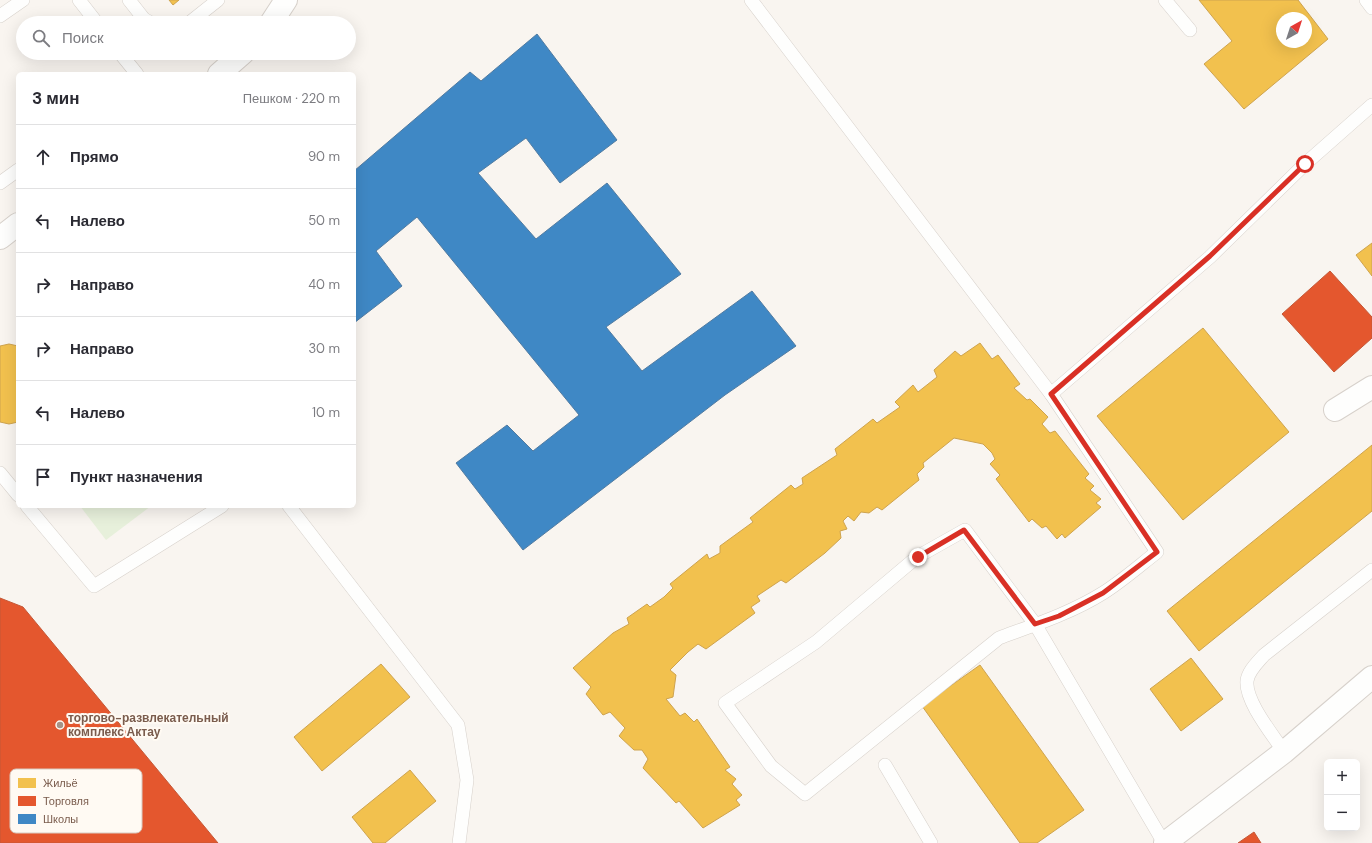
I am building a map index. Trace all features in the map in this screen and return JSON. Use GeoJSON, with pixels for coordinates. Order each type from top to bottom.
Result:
{"type":"FeatureCollection","features":[{"type":"Feature","properties":{"kind":"street"},"geometry":{"type":"LineString","coordinates":[[276,16],[286,0]]}},
{"type":"Feature","properties":{"kind":"street"},"geometry":{"type":"LineString","coordinates":[[221,72],[235,60]]}},
{"type":"Feature","properties":{"kind":"street"},"geometry":{"type":"LineString","coordinates":[[0,238],[16,226]]}},
{"type":"Feature","properties":{"kind":"street"},"geometry":{"type":"LineString","coordinates":[[1335,410],[1372,387]]}},
{"type":"Feature","properties":{"kind":"street"},"geometry":{"type":"LineString","coordinates":[[1165,843],[1284,752],[1372,677]]}},
{"type":"Feature","properties":{"kind":"lane"},"geometry":{"type":"LineString","coordinates":[[0,16],[23,0]]}},
{"type":"Feature","properties":{"kind":"lane"},"geometry":{"type":"LineString","coordinates":[[79,0],[92,16]]}},
{"type":"Feature","properties":{"kind":"lane"},"geometry":{"type":"LineString","coordinates":[[129,0],[142,16]]}},
{"type":"Feature","properties":{"kind":"lane"},"geometry":{"type":"LineString","coordinates":[[198,16],[218,0]]}},
{"type":"Feature","properties":{"kind":"lane"},"geometry":{"type":"LineString","coordinates":[[751,0],[1051,394],[1157,552],[1103,593],[1059,616],[1035,624],[999,638],[804,794],[772,766],[725,703],[816,642],[918,557],[964,530],[1035,624],[1165,843]]}},
{"type":"Feature","properties":{"kind":"lane"},"geometry":{"type":"LineString","coordinates":[[1165,0],[1190,30]]}},
{"type":"Feature","properties":{"kind":"lane"},"geometry":{"type":"LineString","coordinates":[[1366,0],[1372,8]]}},
{"type":"Feature","properties":{"kind":"lane"},"geometry":{"type":"LineString","coordinates":[[126,60],[135,72]]}},
{"type":"Feature","properties":{"kind":"lane"},"geometry":{"type":"LineString","coordinates":[[1051,394],[1210,256],[1305,164],[1372,105]]}},
{"type":"Feature","properties":{"kind":"lane"},"geometry":{"type":"LineString","coordinates":[[0,184],[16,172]]}},
{"type":"Feature","properties":{"kind":"lane"},"geometry":{"type":"LineString","coordinates":[[0,473],[16,493]]}},
{"type":"Feature","properties":{"kind":"lane"},"geometry":{"type":"LineString","coordinates":[[30,508],[94,586],[219,508]]}},
{"type":"Feature","properties":{"kind":"lane"},"geometry":{"type":"LineString","coordinates":[[291,508],[458,725],[467,780],[459,843]]}},
{"type":"Feature","properties":{"kind":"lane"},"geometry":{"type":"LineString","coordinates":[[1284,752],[1250,699],[1247,681],[1254,666],[1264,655],[1372,570]]}},
{"type":"Feature","properties":{"kind":"lane"},"geometry":{"type":"LineString","coordinates":[[885,765],[931,843]]}},
{"type":"Feature","properties":{"kind":"green space"},"geometry":{"type":"Polygon","coordinates":[[[82,508],[148,508],[106,540],[82,508]]]}},
{"type":"Feature","properties":{"kind":"building: Жильё"},"geometry":{"type":"Polygon","coordinates":[[[169,0],[179,0],[173,5],[169,0]]]}},
{"type":"Feature","properties":{"kind":"building: Жильё"},"geometry":{"type":"Polygon","coordinates":[[[1199,0],[1298,0],[1307,12],[1276,12],[1276,48],[1312,48],[1312,18],[1328,39],[1244,109],[1204,64],[1232,41],[1199,0]]]}},
{"type":"Feature","properties":{"kind":"building: Жильё"},"geometry":{"type":"Polygon","coordinates":[[[1372,243],[1372,276],[1356,255],[1372,243]]]}},
{"type":"Feature","properties":{"kind":"building: Жильё"},"geometry":{"type":"Polygon","coordinates":[[[1203,328],[1289,432],[1183,520],[1097,416],[1203,328]]]}},
{"type":"Feature","properties":{"kind":"building: Жильё"},"geometry":{"type":"Polygon","coordinates":[[[980,343],[992,359],[998,355],[1020,384],[1014,388],[1027,400],[1030,399],[1048,417],[1042,424],[1050,433],[1055,431],[1089,474],[1085,478],[1094,486],[1090,490],[1101,499],[1096,503],[1101,507],[1065,538],[1062,534],[1057,539],[1046,526],[1042,528],[1032,519],[1029,522],[996,479],[1000,475],[990,464],[995,459],[992,453],[983,444],[954,438],[923,463],[924,467],[917,474],[919,480],[882,510],[877,507],[869,513],[861,512],[854,521],[848,516],[843,521],[847,529],[840,531],[841,538],[825,553],[786,583],[781,580],[757,596],[760,601],[751,607],[755,613],[706,649],[698,644],[670,670],[676,675],[673,697],[666,699],[680,716],[685,713],[694,722],[697,719],[730,767],[725,770],[736,779],[732,784],[742,795],[736,800],[740,805],[703,828],[679,801],[676,803],[643,768],[648,759],[642,750],[634,750],[619,736],[625,728],[610,712],[603,715],[586,694],[591,687],[573,668],[613,633],[629,624],[627,618],[647,604],[650,607],[664,597],[673,588],[670,584],[707,554],[709,559],[720,553],[720,546],[753,522],[750,518],[791,485],[795,489],[803,484],[802,478],[837,455],[835,449],[873,419],[877,423],[900,407],[895,402],[913,385],[918,392],[937,377],[934,370],[955,351],[961,356],[980,343]]]}},
{"type":"Feature","properties":{"kind":"building: Жильё"},"geometry":{"type":"Polygon","coordinates":[[[9,344],[16,346],[16,422],[9,424],[0,422],[0,346],[9,344]]]}},
{"type":"Feature","properties":{"kind":"building: Жильё"},"geometry":{"type":"Polygon","coordinates":[[[1372,445],[1372,511],[1199,651],[1167,611],[1372,445]]]}},
{"type":"Feature","properties":{"kind":"building: Жильё"},"geometry":{"type":"Polygon","coordinates":[[[1191,658],[1223,699],[1181,731],[1150,689],[1191,658]]]}},
{"type":"Feature","properties":{"kind":"building: Жильё"},"geometry":{"type":"Polygon","coordinates":[[[381,664],[410,697],[322,771],[294,737],[381,664]]]}},
{"type":"Feature","properties":{"kind":"building: Жильё"},"geometry":{"type":"Polygon","coordinates":[[[980,665],[1084,810],[1037,843],[1020,843],[922,706],[980,665]]]}},
{"type":"Feature","properties":{"kind":"building: Жильё"},"geometry":{"type":"Polygon","coordinates":[[[410,770],[436,801],[385,843],[373,843],[352,817],[410,770]]]}},
{"type":"Feature","properties":{"kind":"building: Торговля"},"geometry":{"type":"Polygon","coordinates":[[[1330,271],[1372,317],[1372,338],[1334,372],[1282,314],[1330,271]]]}},
{"type":"Feature","properties":{"kind":"building: Торговля","name":"торгово-развлекательный комплекс Актау"},"geometry":{"type":"Polygon","coordinates":[[[0,598],[23,607],[218,843],[0,843],[0,598]]]}},
{"type":"Feature","properties":{"kind":"building: Торговля"},"geometry":{"type":"Polygon","coordinates":[[[1254,832],[1261,843],[1238,843],[1254,832]]]}},
{"type":"Feature","properties":{"kind":"building: Школы"},"geometry":{"type":"Polygon","coordinates":[[[537,34],[617,140],[560,183],[526,138],[478,173],[536,239],[607,183],[681,274],[606,327],[642,371],[752,291],[796,346],[725,395],[523,550],[456,463],[507,425],[533,451],[579,415],[417,217],[376,251],[402,286],[356,321],[356,169],[470,72],[481,81],[537,34]]]}},
{"type":"Feature","properties":{"kind":"place","name":"торгово-развлекательный комплекс Актау"},"geometry":{"type":"Point","coordinates":[60,725]}},
{"type":"Feature","properties":{"kind":"route"},"geometry":{"type":"LineString","coordinates":[[918,557],[964,530],[1035,624],[1059,616],[1103,593],[1157,552],[1051,394],[1210,256],[1245,224],[1305,164]]}}]}
